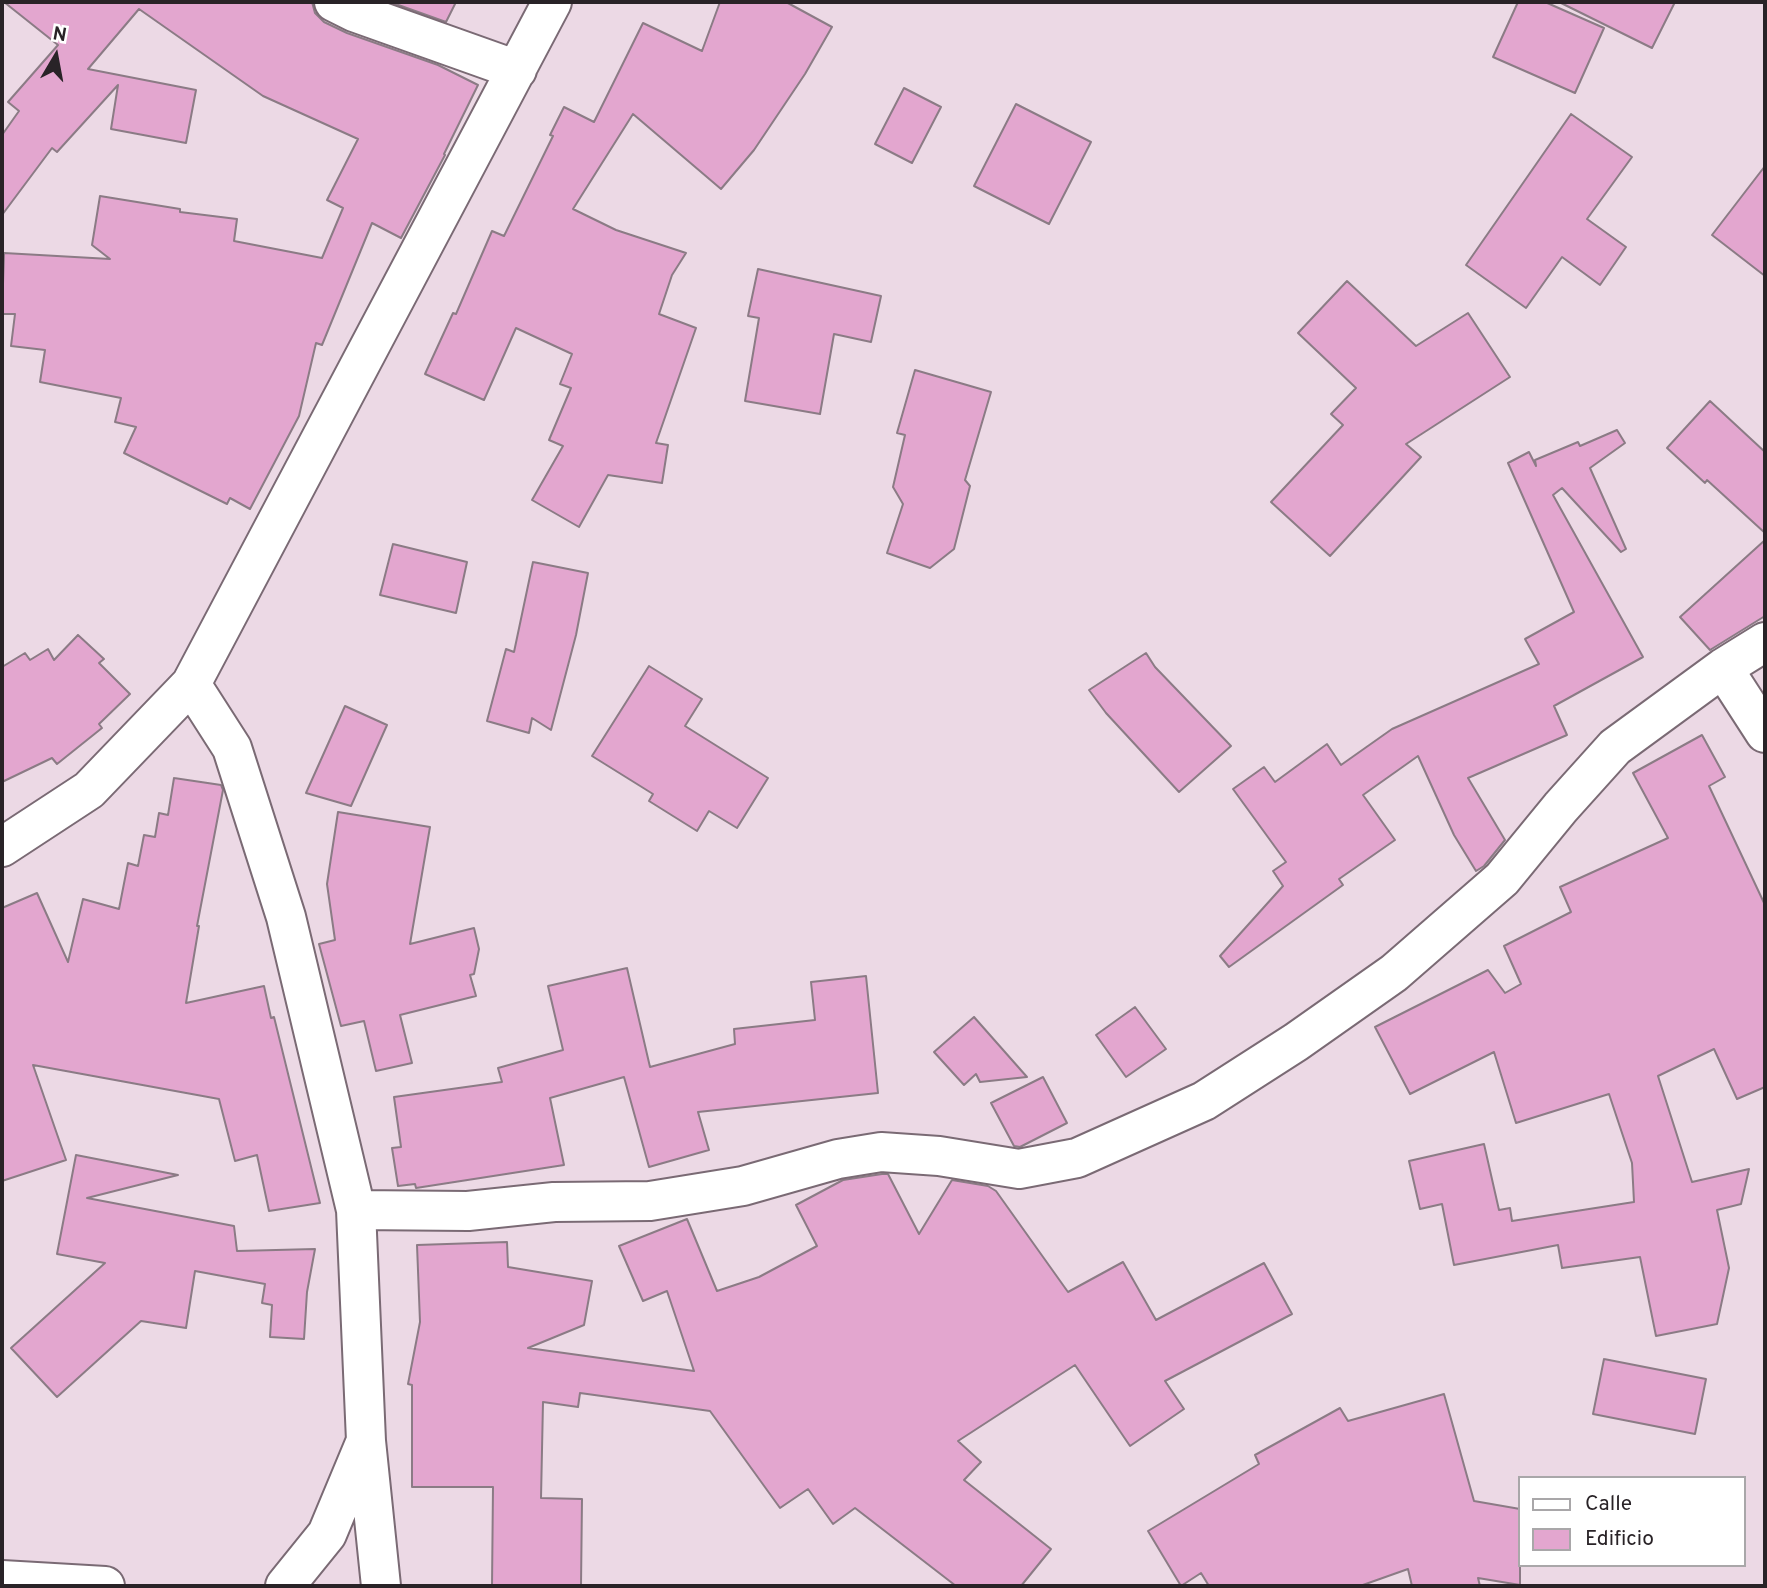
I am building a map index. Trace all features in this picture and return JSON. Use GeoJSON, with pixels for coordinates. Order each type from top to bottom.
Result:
{"type":"FeatureCollection","features":[{"type":"Feature","properties":{"kind":"street"},"geometry":{"type":"LineString","coordinates":[[334,2],[354,12],[517,70]]}},
{"type":"Feature","properties":{"kind":"street"},"geometry":{"type":"LineString","coordinates":[[2,847],[89,790],[191,684],[552,2]]}},
{"type":"Feature","properties":{"kind":"street"},"geometry":{"type":"LineString","coordinates":[[356,1210],[468,1211],[554,1202],[650,1200],[743,1186],[838,1159],[881,1152],[939,1156],[1018,1169],[1077,1158],[1203,1101],[1296,1042],[1394,973],[1503,879],[1561,807],[1615,747],[1723,668],[1765,642]]}},
{"type":"Feature","properties":{"kind":"street"},"geometry":{"type":"LineString","coordinates":[[1723,668],[1765,733]]}},
{"type":"Feature","properties":{"kind":"street"},"geometry":{"type":"LineString","coordinates":[[191,684],[232,748],[286,917],[356,1210],[366,1441],[381,1586]]}},
{"type":"Feature","properties":{"kind":"street"},"geometry":{"type":"LineString","coordinates":[[285,1586],[327,1534],[366,1441]]}},
{"type":"Feature","properties":{"kind":"street"},"geometry":{"type":"LineString","coordinates":[[2,1580],[105,1586]]}},
{"type":"Feature","properties":{"kind":"building"},"geometry":{"type":"Polygon","coordinates":[[[4,2],[312,2],[315,13],[324,22],[347,33],[438,65],[478,85],[401,238],[372,223],[322,345],[316,343],[299,416],[250,509],[230,498],[227,504],[124,453],[136,427],[115,422],[121,398],[40,382],[45,350],[11,346],[15,314],[2,314],[4,253],[110,259],[92,245],[100,196],[180,209],[180,212],[237,219],[234,241],[322,258],[343,208],[327,200],[358,139],[263,96],[139,9],[88,69],[196,90],[186,143],[111,129],[118,85],[57,152],[52,148],[2,215],[2,135],[19,111],[8,102],[58,45],[4,2]]]}},
{"type":"Feature","properties":{"kind":"building"},"geometry":{"type":"Polygon","coordinates":[[[390,2],[456,2],[446,22],[390,2]]]}},
{"type":"Feature","properties":{"kind":"building"},"geometry":{"type":"Polygon","coordinates":[[[720,2],[786,2],[832,27],[805,74],[754,150],[721,189],[633,114],[573,209],[616,230],[686,253],[672,275],[659,314],[696,328],[656,443],[668,445],[662,483],[608,475],[579,527],[532,500],[563,446],[549,440],[571,388],[560,384],[572,354],[516,328],[484,400],[425,374],[453,313],[456,314],[492,231],[504,236],[553,136],[550,135],[564,107],[594,122],[643,23],[702,51],[720,2]]]}},
{"type":"Feature","properties":{"kind":"building"},"geometry":{"type":"Polygon","coordinates":[[[1518,2],[1545,2],[1604,28],[1575,93],[1493,57],[1518,2]]]}},
{"type":"Feature","properties":{"kind":"building"},"geometry":{"type":"Polygon","coordinates":[[[1559,2],[1675,2],[1652,48],[1559,2]]]}},
{"type":"Feature","properties":{"kind":"building"},"geometry":{"type":"Polygon","coordinates":[[[904,88],[941,107],[912,163],[875,144],[904,88]]]}},
{"type":"Feature","properties":{"kind":"building"},"geometry":{"type":"Polygon","coordinates":[[[1016,104],[1091,142],[1049,224],[974,186],[1016,104]]]}},
{"type":"Feature","properties":{"kind":"building"},"geometry":{"type":"Polygon","coordinates":[[[1571,114],[1632,157],[1587,219],[1626,247],[1600,285],[1562,257],[1526,308],[1466,265],[1571,114]]]}},
{"type":"Feature","properties":{"kind":"building"},"geometry":{"type":"Polygon","coordinates":[[[1765,166],[1765,276],[1712,235],[1765,166]]]}},
{"type":"Feature","properties":{"kind":"building"},"geometry":{"type":"Polygon","coordinates":[[[758,269],[881,296],[871,342],[834,334],[820,414],[745,401],[759,318],[748,316],[758,269]]]}},
{"type":"Feature","properties":{"kind":"building"},"geometry":{"type":"Polygon","coordinates":[[[1347,281],[1416,346],[1468,313],[1510,377],[1406,444],[1421,457],[1330,556],[1271,502],[1343,425],[1331,414],[1356,388],[1298,333],[1347,281]]]}},
{"type":"Feature","properties":{"kind":"building"},"geometry":{"type":"Polygon","coordinates":[[[915,370],[991,392],[965,480],[970,486],[954,549],[930,568],[887,553],[903,504],[893,487],[905,435],[897,433],[915,370]]]}},
{"type":"Feature","properties":{"kind":"building"},"geometry":{"type":"Polygon","coordinates":[[[1710,401],[1765,452],[1765,533],[1667,448],[1710,401]]]}},
{"type":"Feature","properties":{"kind":"building"},"geometry":{"type":"Polygon","coordinates":[[[1617,430],[1625,443],[1590,468],[1626,549],[1621,552],[1562,488],[1553,495],[1643,657],[1554,706],[1567,735],[1468,778],[1505,840],[1484,866],[1476,871],[1454,835],[1418,756],[1363,795],[1395,840],[1339,879],[1343,885],[1229,967],[1220,956],[1283,886],[1273,871],[1286,862],[1233,789],[1264,767],[1275,782],[1327,744],[1341,765],[1392,729],[1539,664],[1525,639],[1574,612],[1508,463],[1529,452],[1536,466],[1535,460],[1578,442],[1580,446],[1617,430]]]}},
{"type":"Feature","properties":{"kind":"building"},"geometry":{"type":"Polygon","coordinates":[[[1765,540],[1765,616],[1710,650],[1680,617],[1765,540]]]}},
{"type":"Feature","properties":{"kind":"building"},"geometry":{"type":"Polygon","coordinates":[[[393,544],[467,562],[456,613],[380,595],[393,544]]]}},
{"type":"Feature","properties":{"kind":"building"},"geometry":{"type":"Polygon","coordinates":[[[533,562],[588,573],[576,635],[551,730],[532,718],[529,733],[487,721],[506,649],[514,652],[533,562]]]}},
{"type":"Feature","properties":{"kind":"building"},"geometry":{"type":"Polygon","coordinates":[[[78,635],[104,659],[99,663],[130,694],[99,724],[102,728],[57,764],[52,758],[2,782],[2,667],[25,653],[30,660],[48,649],[54,660],[78,635]]]}},
{"type":"Feature","properties":{"kind":"building"},"geometry":{"type":"Polygon","coordinates":[[[1146,653],[1155,667],[1231,746],[1179,792],[1106,713],[1089,690],[1146,653]]]}},
{"type":"Feature","properties":{"kind":"building"},"geometry":{"type":"Polygon","coordinates":[[[649,666],[702,699],[685,726],[768,778],[737,828],[709,811],[697,831],[649,801],[653,794],[592,756],[649,666]]]}},
{"type":"Feature","properties":{"kind":"building"},"geometry":{"type":"Polygon","coordinates":[[[345,706],[387,725],[351,806],[306,793],[345,706]]]}},
{"type":"Feature","properties":{"kind":"building"},"geometry":{"type":"Polygon","coordinates":[[[1702,735],[1725,777],[1709,786],[1765,905],[1765,1087],[1737,1099],[1714,1049],[1658,1076],[1692,1182],[1749,1169],[1741,1204],[1717,1210],[1729,1268],[1717,1324],[1656,1336],[1640,1257],[1562,1268],[1558,1245],[1454,1265],[1442,1204],[1420,1209],[1409,1161],[1484,1144],[1499,1210],[1510,1208],[1512,1221],[1634,1202],[1632,1163],[1609,1094],[1516,1123],[1494,1052],[1410,1094],[1375,1027],[1488,970],[1505,993],[1521,984],[1504,946],[1571,912],[1560,887],[1668,838],[1633,773],[1702,735]]]}},
{"type":"Feature","properties":{"kind":"building"},"geometry":{"type":"Polygon","coordinates":[[[174,778],[221,785],[223,790],[197,926],[186,1003],[264,986],[320,1203],[269,1211],[257,1155],[235,1161],[219,1099],[33,1065],[66,1160],[2,1181],[2,908],[37,893],[68,962],[83,899],[119,909],[128,863],[138,866],[144,835],[155,837],[159,813],[168,815],[174,778]]]}},
{"type":"Feature","properties":{"kind":"building"},"geometry":{"type":"Polygon","coordinates":[[[338,812],[430,827],[410,944],[474,928],[479,949],[474,974],[470,975],[476,996],[400,1015],[412,1063],[376,1071],[364,1021],[341,1026],[319,944],[335,940],[327,884],[338,812]]]}},
{"type":"Feature","properties":{"kind":"building"},"geometry":{"type":"Polygon","coordinates":[[[627,968],[650,1067],[735,1044],[734,1029],[815,1020],[811,982],[866,976],[878,1093],[698,1112],[709,1150],[649,1167],[624,1077],[550,1098],[564,1165],[416,1188],[415,1184],[398,1186],[392,1148],[401,1147],[394,1097],[502,1082],[498,1068],[563,1050],[548,986],[627,968]]]}},
{"type":"Feature","properties":{"kind":"building"},"geometry":{"type":"Polygon","coordinates":[[[1135,1007],[1166,1049],[1126,1077],[1096,1035],[1135,1007]]]}},
{"type":"Feature","properties":{"kind":"building"},"geometry":{"type":"Polygon","coordinates":[[[974,1017],[1027,1077],[980,1082],[976,1074],[964,1085],[934,1052],[974,1017]]]}},
{"type":"Feature","properties":{"kind":"building"},"geometry":{"type":"Polygon","coordinates":[[[1043,1077],[1067,1123],[1020,1147],[1014,1146],[991,1103],[1043,1077]]]}},
{"type":"Feature","properties":{"kind":"building"},"geometry":{"type":"Polygon","coordinates":[[[76,1155],[178,1175],[87,1198],[234,1226],[237,1251],[315,1249],[307,1292],[304,1339],[270,1337],[272,1305],[262,1303],[265,1284],[195,1271],[186,1328],[141,1321],[57,1397],[11,1348],[105,1263],[57,1254],[76,1155]]]}},
{"type":"Feature","properties":{"kind":"building"},"geometry":{"type":"Polygon","coordinates":[[[888,1174],[919,1234],[952,1180],[988,1186],[996,1191],[1068,1292],[1123,1262],[1156,1320],[1264,1263],[1292,1314],[1165,1381],[1184,1409],[1130,1446],[1075,1365],[958,1441],[981,1462],[964,1480],[1051,1549],[1021,1586],[956,1586],[855,1508],[833,1524],[808,1489],[780,1508],[710,1411],[580,1393],[578,1407],[543,1402],[541,1498],[582,1499],[581,1586],[492,1586],[493,1487],[412,1487],[412,1385],[408,1384],[420,1322],[417,1245],[507,1242],[508,1267],[592,1281],[584,1325],[528,1348],[694,1371],[667,1291],[643,1301],[619,1246],[687,1219],[717,1291],[759,1277],[817,1246],[796,1205],[843,1180],[888,1174]]]}},
{"type":"Feature","properties":{"kind":"building"},"geometry":{"type":"Polygon","coordinates":[[[1604,1359],[1706,1379],[1695,1434],[1593,1414],[1604,1359]]]}},
{"type":"Feature","properties":{"kind":"building"},"geometry":{"type":"Polygon","coordinates":[[[1444,1394],[1474,1501],[1518,1509],[1520,1585],[1478,1578],[1480,1586],[1412,1586],[1408,1569],[1360,1586],[1209,1586],[1201,1573],[1181,1586],[1148,1531],[1259,1464],[1255,1455],[1340,1408],[1348,1421],[1444,1394]]]}}]}
